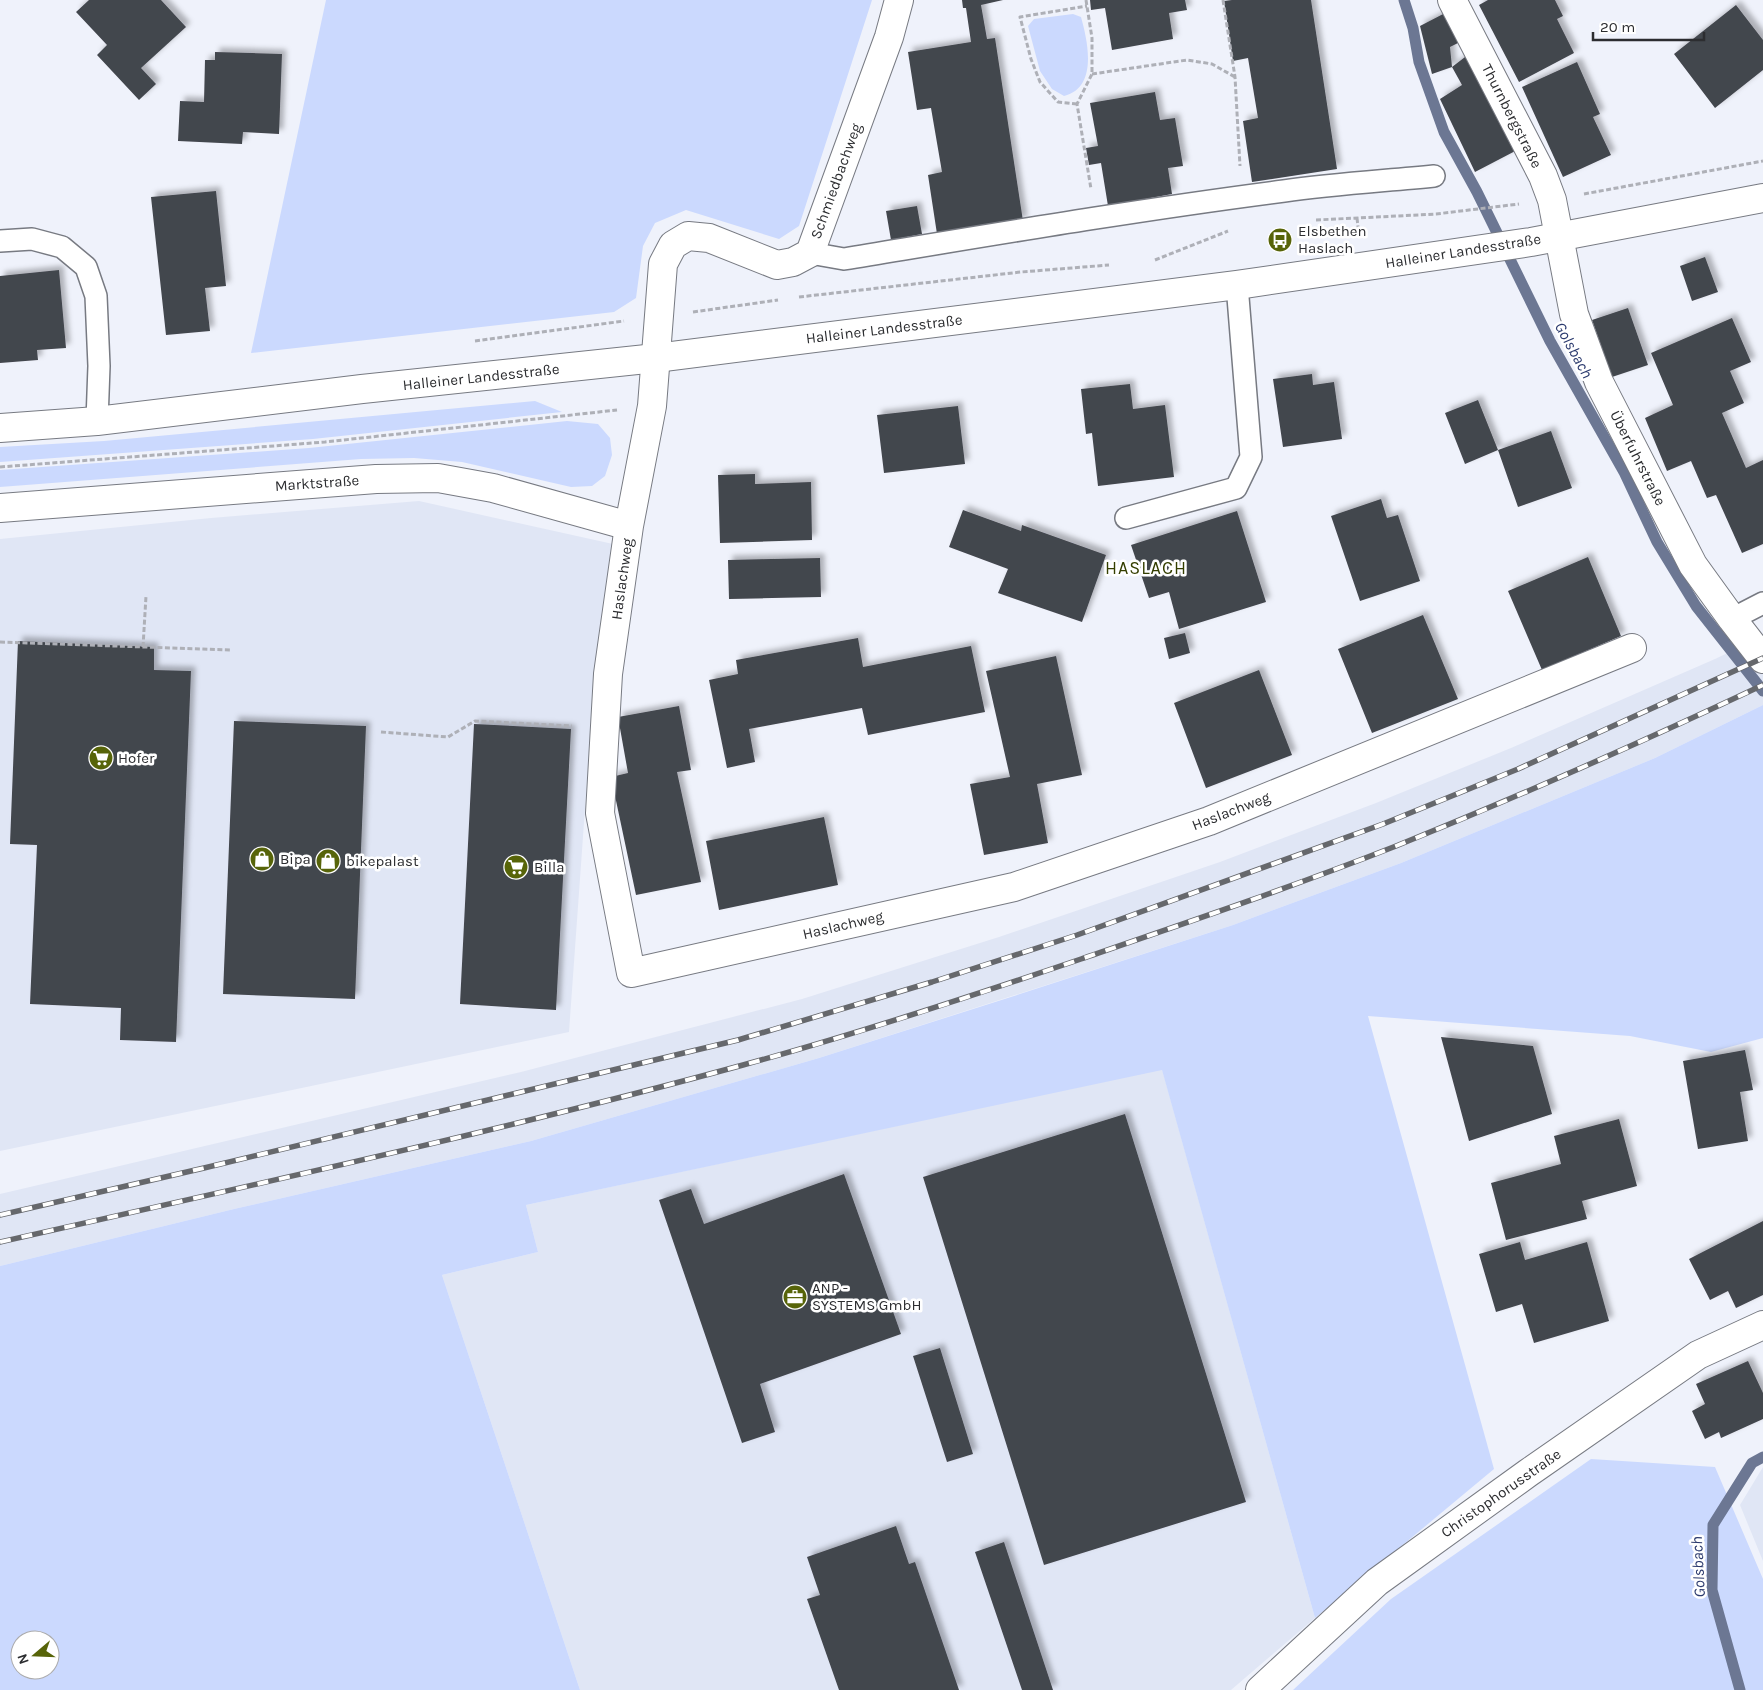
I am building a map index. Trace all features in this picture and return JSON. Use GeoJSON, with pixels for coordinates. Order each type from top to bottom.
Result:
{"type":"FeatureCollection","features":[{"type":"Feature","properties":{"kind":"street","name":"Schmiedbachweg"},"geometry":{"type":"LineString","coordinates":[[656,358],[663,264],[673,245],[688,236],[709,238],[777,265],[793,262],[810,253],[889,36],[899,0]]}},
{"type":"Feature","properties":{"kind":"street","name":"Thurnbergstraße"},"geometry":{"type":"LineString","coordinates":[[1452,0],[1543,176],[1552,200],[1558,237]]}},
{"type":"Feature","properties":{"kind":"street","name":"Halleiner Landesstraße"},"geometry":{"type":"LineString","coordinates":[[0,428],[98,421],[362,389],[656,358],[1237,285],[1531,242],[1763,198]]}},
{"type":"Feature","properties":{"kind":"street","name":"Überfuhrstraße"},"geometry":{"type":"LineString","coordinates":[[1558,237],[1574,314],[1599,382],[1693,565],[1763,659]]}},
{"type":"Feature","properties":{"kind":"street","name":"Haslachweg"},"geometry":{"type":"LineString","coordinates":[[656,358],[652,406],[629,526],[608,674],[600,813],[631,973],[1014,887],[1209,821],[1632,648]]}},
{"type":"Feature","properties":{"kind":"street","name":"Marktstraße"},"geometry":{"type":"LineString","coordinates":[[0,508],[376,479],[438,478],[493,488],[629,526]]}},
{"type":"Feature","properties":{"kind":"street","name":"Christophorusstraße"},"geometry":{"type":"LineString","coordinates":[[1260,1690],[1377,1582],[1528,1473],[1698,1355],[1763,1325]]}},
{"type":"Feature","properties":{"kind":"lane"},"geometry":{"type":"LineString","coordinates":[[810,253],[844,259],[1095,218],[1285,190],[1434,176]]}},
{"type":"Feature","properties":{"kind":"lane"},"geometry":{"type":"LineString","coordinates":[[0,240],[32,238],[62,247],[86,267],[96,296],[99,366],[98,421]]}},
{"type":"Feature","properties":{"kind":"lane"},"geometry":{"type":"LineString","coordinates":[[1126,518],[1236,488],[1251,456],[1237,285]]}},
{"type":"Feature","properties":{"kind":"lane"},"geometry":{"type":"LineString","coordinates":[[1732,619],[1763,603]]}},
{"type":"Feature","properties":{"kind":"path"},"geometry":{"type":"LineString","coordinates":[[1086,0],[1092,38],[1092,74],[1077,104],[1095,218]]}},
{"type":"Feature","properties":{"kind":"path"},"geometry":{"type":"LineString","coordinates":[[1223,0],[1235,77],[1244,196]]}},
{"type":"Feature","properties":{"kind":"path"},"geometry":{"type":"LineString","coordinates":[[1077,104],[1058,102],[1040,82],[1031,59],[1020,17],[1087,6]]}},
{"type":"Feature","properties":{"kind":"path"},"geometry":{"type":"LineString","coordinates":[[1092,74],[1187,60],[1212,64],[1235,77]]}},
{"type":"Feature","properties":{"kind":"path"},"geometry":{"type":"LineString","coordinates":[[1314,220],[1436,214],[1552,200],[1763,161]]}},
{"type":"Feature","properties":{"kind":"path"},"geometry":{"type":"LineString","coordinates":[[1146,261],[1154,260],[1234,229]]}},
{"type":"Feature","properties":{"kind":"path"},"geometry":{"type":"LineString","coordinates":[[791,298],[1021,272],[1114,264]]}},
{"type":"Feature","properties":{"kind":"path"},"geometry":{"type":"LineString","coordinates":[[465,342],[782,300]]}},
{"type":"Feature","properties":{"kind":"path"},"geometry":{"type":"LineString","coordinates":[[0,467],[325,442],[652,406]]}},
{"type":"Feature","properties":{"kind":"path"},"geometry":{"type":"LineString","coordinates":[[142,647],[146,596]]}},
{"type":"Feature","properties":{"kind":"path"},"geometry":{"type":"LineString","coordinates":[[0,642],[231,650]]}},
{"type":"Feature","properties":{"kind":"path"},"geometry":{"type":"LineString","coordinates":[[381,732],[448,737],[474,721],[605,728]]}},
{"type":"Feature","properties":{"kind":"shaded area"},"geometry":{"type":"Polygon","coordinates":[[[326,0],[872,0],[799,226],[779,239],[686,210],[655,223],[643,246],[636,298],[614,312],[251,353],[326,0]]]}},
{"type":"Feature","properties":{"kind":"shaded area"},"geometry":{"type":"Polygon","coordinates":[[[1073,14],[1081,17],[1088,51],[1088,63],[1082,84],[1075,91],[1064,96],[1052,89],[1040,71],[1028,26],[1034,19],[1073,14]]]}},
{"type":"Feature","properties":{"kind":"shaded area"},"geometry":{"type":"Polygon","coordinates":[[[535,401],[562,412],[313,439],[0,462],[0,447],[104,441],[535,401]]]}},
{"type":"Feature","properties":{"kind":"shaded area"},"geometry":{"type":"Polygon","coordinates":[[[567,421],[598,424],[610,438],[612,455],[605,476],[592,486],[571,487],[462,462],[414,458],[361,459],[0,487],[0,470],[309,448],[567,421]]]}},
{"type":"Feature","properties":{"kind":"shaded area"},"geometry":{"type":"Polygon","coordinates":[[[419,501],[613,544],[593,697],[569,1032],[0,1151],[0,539],[211,518],[419,501]]]}},
{"type":"Feature","properties":{"kind":"shaded area"},"geometry":{"type":"Polygon","coordinates":[[[1763,636],[1763,705],[1655,758],[1401,863],[1233,925],[819,1058],[531,1141],[234,1209],[0,1266],[0,1194],[521,1072],[802,999],[999,937],[1220,862],[1376,803],[1511,748],[1715,659],[1763,636]]]}},
{"type":"Feature","properties":{"kind":"shaded area"},"geometry":{"type":"Polygon","coordinates":[[[1763,705],[1763,1038],[1711,1052],[1630,1036],[1368,1016],[1494,1469],[1315,1618],[1162,1070],[526,1205],[538,1252],[442,1275],[580,1690],[0,1690],[0,1266],[234,1209],[531,1141],[819,1058],[1014,996],[1233,925],[1401,863],[1655,758],[1763,705]]]}},
{"type":"Feature","properties":{"kind":"shaded area"},"geometry":{"type":"Polygon","coordinates":[[[1162,1069],[1315,1618],[1231,1690],[580,1690],[442,1275],[538,1252],[526,1205],[1162,1069]]]}},
{"type":"Feature","properties":{"kind":"shaded area"},"geometry":{"type":"Polygon","coordinates":[[[1591,1459],[1715,1467],[1763,1579],[1763,1690],[1293,1690],[1391,1599],[1591,1459]]]}},
{"type":"Feature","properties":{"kind":"shaded area"},"geometry":{"type":"Polygon","coordinates":[[[1763,1467],[1763,1561],[1740,1505],[1763,1467]]]}},
{"type":"Feature","properties":{"kind":"building"},"geometry":{"type":"Polygon","coordinates":[[[89,0],[161,0],[186,27],[141,68],[156,84],[139,100],[97,55],[107,45],[76,12],[89,0]]]}},
{"type":"Feature","properties":{"kind":"building"},"geometry":{"type":"Polygon","coordinates":[[[962,0],[1003,0],[981,5],[987,39],[995,38],[1023,221],[937,234],[928,175],[942,172],[931,108],[917,110],[908,52],[971,42],[966,8],[963,8],[962,0]]]}},
{"type":"Feature","properties":{"kind":"building"},"geometry":{"type":"Polygon","coordinates":[[[1090,0],[1185,0],[1187,10],[1169,13],[1173,39],[1112,50],[1105,8],[1091,10],[1090,0]]]}},
{"type":"Feature","properties":{"kind":"building"},"geometry":{"type":"Polygon","coordinates":[[[1311,0],[1337,169],[1252,182],[1243,121],[1258,118],[1248,58],[1233,61],[1224,1],[1311,0]]]}},
{"type":"Feature","properties":{"kind":"building"},"geometry":{"type":"Polygon","coordinates":[[[1488,0],[1555,0],[1563,16],[1557,19],[1574,53],[1519,82],[1479,5],[1488,0]]]}},
{"type":"Feature","properties":{"kind":"building"},"geometry":{"type":"Polygon","coordinates":[[[1736,5],[1763,40],[1763,70],[1715,108],[1674,54],[1736,5]]]}},
{"type":"Feature","properties":{"kind":"building"},"geometry":{"type":"Polygon","coordinates":[[[1447,12],[1462,41],[1450,47],[1452,67],[1432,74],[1420,26],[1447,12]]]}},
{"type":"Feature","properties":{"kind":"building"},"geometry":{"type":"Polygon","coordinates":[[[215,52],[282,54],[279,134],[243,132],[242,144],[178,141],[180,101],[204,102],[205,60],[215,60],[215,52]]]}},
{"type":"Feature","properties":{"kind":"building"},"geometry":{"type":"Polygon","coordinates":[[[1469,54],[1521,148],[1475,172],[1440,99],[1462,85],[1452,67],[1469,54]]]}},
{"type":"Feature","properties":{"kind":"building"},"geometry":{"type":"Polygon","coordinates":[[[1577,62],[1600,114],[1593,117],[1611,155],[1563,177],[1522,87],[1577,62]]]}},
{"type":"Feature","properties":{"kind":"building"},"geometry":{"type":"Polygon","coordinates":[[[1155,92],[1160,120],[1175,118],[1183,166],[1168,168],[1172,194],[1108,206],[1101,163],[1089,165],[1086,148],[1098,146],[1090,103],[1155,92]]]}},
{"type":"Feature","properties":{"kind":"building"},"geometry":{"type":"Polygon","coordinates":[[[216,191],[226,286],[205,288],[210,331],[166,335],[151,197],[216,191]]]}},
{"type":"Feature","properties":{"kind":"building"},"geometry":{"type":"Polygon","coordinates":[[[917,206],[922,234],[891,240],[886,211],[917,206]]]}},
{"type":"Feature","properties":{"kind":"building"},"geometry":{"type":"Polygon","coordinates":[[[1705,257],[1718,292],[1692,301],[1680,266],[1705,257]]]}},
{"type":"Feature","properties":{"kind":"building"},"geometry":{"type":"Polygon","coordinates":[[[59,270],[66,348],[37,350],[38,360],[0,363],[0,276],[59,270]]]}},
{"type":"Feature","properties":{"kind":"building"},"geometry":{"type":"Polygon","coordinates":[[[1628,308],[1648,365],[1612,377],[1592,320],[1628,308]]]}},
{"type":"Feature","properties":{"kind":"building"},"geometry":{"type":"Polygon","coordinates":[[[1732,318],[1751,362],[1730,371],[1744,403],[1722,413],[1746,468],[1763,460],[1763,544],[1742,553],[1716,495],[1707,498],[1691,461],[1667,471],[1645,418],[1673,405],[1651,353],[1732,318]]]}},
{"type":"Feature","properties":{"kind":"building"},"geometry":{"type":"Polygon","coordinates":[[[1312,374],[1313,385],[1334,382],[1342,439],[1283,447],[1273,379],[1312,374]]]}},
{"type":"Feature","properties":{"kind":"building"},"geometry":{"type":"Polygon","coordinates":[[[1130,384],[1133,409],[1165,405],[1174,477],[1098,486],[1092,433],[1086,434],[1081,389],[1130,384]]]}},
{"type":"Feature","properties":{"kind":"building"},"geometry":{"type":"Polygon","coordinates":[[[1478,400],[1498,450],[1465,464],[1445,413],[1478,400]]]}},
{"type":"Feature","properties":{"kind":"building"},"geometry":{"type":"Polygon","coordinates":[[[958,406],[965,464],[884,473],[877,415],[958,406]]]}},
{"type":"Feature","properties":{"kind":"building"},"geometry":{"type":"Polygon","coordinates":[[[1551,431],[1572,488],[1518,507],[1498,450],[1551,431]]]}},
{"type":"Feature","properties":{"kind":"building"},"geometry":{"type":"Polygon","coordinates":[[[755,474],[755,484],[811,482],[812,540],[720,543],[718,475],[755,474]]]}},
{"type":"Feature","properties":{"kind":"building"},"geometry":{"type":"Polygon","coordinates":[[[1381,499],[1387,518],[1398,515],[1420,581],[1360,601],[1331,516],[1381,499]]]}},
{"type":"Feature","properties":{"kind":"building"},"geometry":{"type":"Polygon","coordinates":[[[963,510],[1021,531],[1022,525],[1106,555],[1082,622],[998,593],[1008,569],[949,547],[963,510]]]}},
{"type":"Feature","properties":{"kind":"building"},"geometry":{"type":"Polygon","coordinates":[[[1237,511],[1266,602],[1179,629],[1169,592],[1149,598],[1131,545],[1237,511]]]}},
{"type":"Feature","properties":{"kind":"building"},"geometry":{"type":"Polygon","coordinates":[[[1588,557],[1621,636],[1542,670],[1508,591],[1588,557]]]}},
{"type":"Feature","properties":{"kind":"building"},"geometry":{"type":"Polygon","coordinates":[[[820,558],[821,597],[729,599],[728,560],[820,558]]]}},
{"type":"Feature","properties":{"kind":"building"},"geometry":{"type":"Polygon","coordinates":[[[1423,615],[1458,699],[1372,733],[1338,649],[1423,615]]]}},
{"type":"Feature","properties":{"kind":"building"},"geometry":{"type":"Polygon","coordinates":[[[1185,633],[1190,653],[1169,659],[1164,638],[1185,633]]]}},
{"type":"Feature","properties":{"kind":"building"},"geometry":{"type":"Polygon","coordinates":[[[858,638],[863,667],[971,646],[985,712],[868,735],[862,708],[749,729],[755,762],[727,768],[709,680],[738,674],[736,660],[858,638]]]}},
{"type":"Feature","properties":{"kind":"building","name":"Hofer"},"geometry":{"type":"Polygon","coordinates":[[[18,641],[154,647],[154,670],[191,671],[176,1042],[120,1040],[121,1008],[30,1004],[37,845],[10,844],[18,641]]]}},
{"type":"Feature","properties":{"kind":"building"},"geometry":{"type":"Polygon","coordinates":[[[1056,656],[1082,775],[1037,784],[1048,843],[984,855],[970,784],[1010,777],[986,671],[1056,656]]]}},
{"type":"Feature","properties":{"kind":"building"},"geometry":{"type":"Polygon","coordinates":[[[1259,670],[1292,755],[1206,788],[1174,703],[1259,670]]]}},
{"type":"Feature","properties":{"kind":"building"},"geometry":{"type":"Polygon","coordinates":[[[679,706],[691,770],[677,772],[701,882],[636,895],[611,777],[628,773],[618,717],[679,706]]]}},
{"type":"Feature","properties":{"kind":"building"},"geometry":{"type":"Polygon","coordinates":[[[234,721],[366,726],[355,999],[223,994],[234,721]]]}},
{"type":"Feature","properties":{"kind":"building","name":"Billa"},"geometry":{"type":"Polygon","coordinates":[[[474,724],[571,729],[556,1010],[460,1004],[474,724]]]}},
{"type":"Feature","properties":{"kind":"building"},"geometry":{"type":"Polygon","coordinates":[[[824,817],[838,885],[719,910],[706,841],[824,817]]]}},
{"type":"Feature","properties":{"kind":"building"},"geometry":{"type":"Polygon","coordinates":[[[1441,1037],[1533,1046],[1552,1114],[1469,1141],[1441,1037]]]}},
{"type":"Feature","properties":{"kind":"building"},"geometry":{"type":"Polygon","coordinates":[[[1745,1050],[1753,1090],[1740,1092],[1748,1141],[1698,1149],[1683,1061],[1745,1050]]]}},
{"type":"Feature","properties":{"kind":"building"},"geometry":{"type":"Polygon","coordinates":[[[1125,1114],[1246,1502],[1044,1565],[923,1177],[1125,1114]]]}},
{"type":"Feature","properties":{"kind":"building"},"geometry":{"type":"Polygon","coordinates":[[[1619,1119],[1637,1186],[1582,1201],[1587,1219],[1506,1240],[1491,1183],[1561,1164],[1554,1136],[1619,1119]]]}},
{"type":"Feature","properties":{"kind":"building"},"geometry":{"type":"Polygon","coordinates":[[[844,1174],[901,1334],[760,1384],[775,1432],[742,1443],[659,1200],[691,1189],[704,1224],[844,1174]]]}},
{"type":"Feature","properties":{"kind":"building"},"geometry":{"type":"Polygon","coordinates":[[[1763,1221],[1763,1295],[1736,1308],[1728,1291],[1710,1300],[1689,1259],[1763,1221]]]}},
{"type":"Feature","properties":{"kind":"building"},"geometry":{"type":"Polygon","coordinates":[[[1520,1242],[1525,1260],[1587,1242],[1609,1321],[1534,1343],[1522,1304],[1496,1312],[1479,1254],[1520,1242]]]}},
{"type":"Feature","properties":{"kind":"building"},"geometry":{"type":"Polygon","coordinates":[[[940,1348],[973,1454],[947,1462],[913,1356],[940,1348]]]}},
{"type":"Feature","properties":{"kind":"building"},"geometry":{"type":"Polygon","coordinates":[[[1748,1361],[1763,1393],[1763,1419],[1721,1438],[1719,1432],[1705,1439],[1692,1411],[1705,1404],[1696,1384],[1748,1361]]]}},
{"type":"Feature","properties":{"kind":"building"},"geometry":{"type":"Polygon","coordinates":[[[896,1526],[909,1564],[915,1562],[959,1690],[839,1690],[807,1599],[820,1595],[807,1557],[896,1526]]]}},
{"type":"Feature","properties":{"kind":"building"},"geometry":{"type":"Polygon","coordinates":[[[1004,1542],[1053,1690],[1022,1690],[975,1552],[1004,1542]]]}},
{"type":"Feature","properties":{"kind":"waterway","name":"Golsbach"},"geometry":{"type":"LineString","coordinates":[[1404,0],[1413,28],[1419,62],[1444,132],[1477,192],[1550,341],[1624,472],[1657,542],[1696,606],[1763,691]]}},
{"type":"Feature","properties":{"kind":"waterway","name":"Golsbach"},"geometry":{"type":"LineString","coordinates":[[1740,1690],[1712,1590],[1713,1525],[1752,1463],[1763,1457]]}},
{"type":"Feature","properties":{"kind":"railway"},"geometry":{"type":"LineString","coordinates":[[0,1215],[738,1040],[932,982],[1077,935],[1383,824],[1518,769],[1763,658]]}},
{"type":"Feature","properties":{"kind":"railway"},"geometry":{"type":"LineString","coordinates":[[0,1242],[372,1158],[651,1090],[828,1041],[913,1015],[1199,918],[1396,846],[1581,768],[1763,685]]}},
{"type":"Feature","properties":{"kind":"place","name":"Elsbethen Haslach"},"geometry":{"type":"Point","coordinates":[1280,240]}},
{"type":"Feature","properties":{"kind":"place","name":"Hofer"},"geometry":{"type":"Point","coordinates":[101,758]}},
{"type":"Feature","properties":{"kind":"place","name":"Bipa"},"geometry":{"type":"Point","coordinates":[262,859]}},
{"type":"Feature","properties":{"kind":"place","name":"bikepalast"},"geometry":{"type":"Point","coordinates":[328,861]}},
{"type":"Feature","properties":{"kind":"place","name":"Billa"},"geometry":{"type":"Point","coordinates":[516,867]}},
{"type":"Feature","properties":{"kind":"place","name":"ANP - SYSTEMS GmbH"},"geometry":{"type":"Point","coordinates":[795,1297]}},
{"type":"Feature","properties":{"kind":"district","name":"HASLACH"},"geometry":{"type":"Point","coordinates":[1146,568]}}]}
